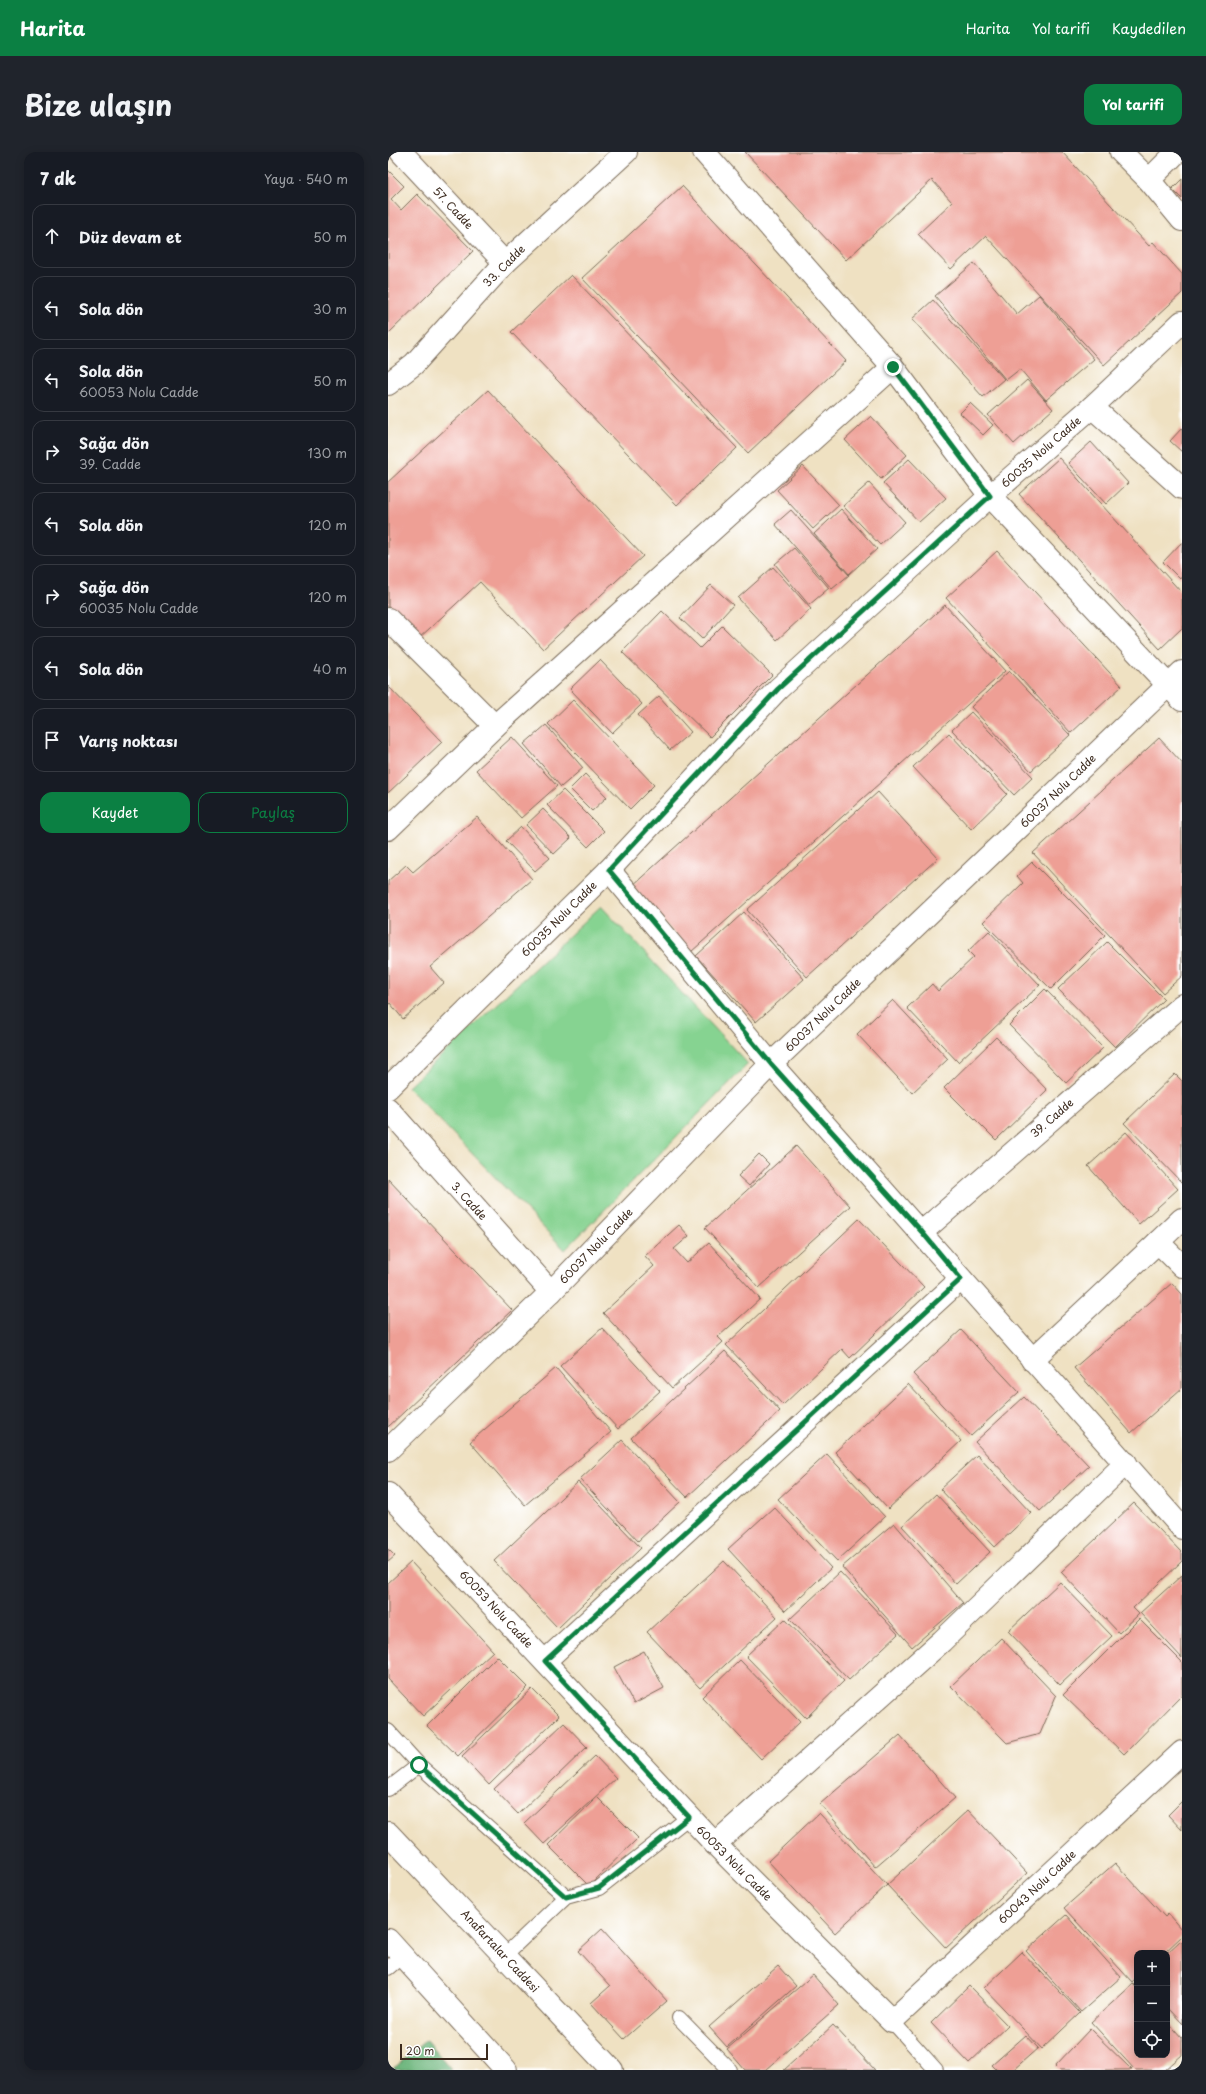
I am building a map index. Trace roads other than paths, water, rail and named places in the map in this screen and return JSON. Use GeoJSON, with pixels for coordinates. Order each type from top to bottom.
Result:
{"type":"FeatureCollection","features":[{"type":"Feature","properties":{"kind":"street","name":"57. Cadde"},"geometry":{"type":"LineString","coordinates":[[401,152],[505,263]]}},
{"type":"Feature","properties":{"kind":"street","name":"33. Cadde"},"geometry":{"type":"LineString","coordinates":[[388,384],[414,364],[505,263],[626,152]]}},
{"type":"Feature","properties":{"kind":"street"},"geometry":{"type":"LineString","coordinates":[[704,152],[893,367],[990,496],[1178,686]]}},
{"type":"Feature","properties":{"kind":"street"},"geometry":{"type":"LineString","coordinates":[[1121,152],[1149,180],[1182,220]]}},
{"type":"Feature","properties":{"kind":"street"},"geometry":{"type":"LineString","coordinates":[[1149,180],[1177,152]]}},
{"type":"Feature","properties":{"kind":"street","name":"60035 Nolu Cadde"},"geometry":{"type":"LineString","coordinates":[[388,1088],[609,870],[778,689],[990,496],[1092,407],[1182,322]]}},
{"type":"Feature","properties":{"kind":"street"},"geometry":{"type":"LineString","coordinates":[[388,829],[495,726],[893,367]]}},
{"type":"Feature","properties":{"kind":"street"},"geometry":{"type":"LineString","coordinates":[[1092,407],[1182,488]]}},
{"type":"Feature","properties":{"kind":"street"},"geometry":{"type":"LineString","coordinates":[[388,619],[495,726]]}},
{"type":"Feature","properties":{"kind":"street","name":"60037 Nolu Cadde"},"geometry":{"type":"LineString","coordinates":[[388,1450],[551,1292],[771,1064],[1178,686]]}},
{"type":"Feature","properties":{"kind":"street"},"geometry":{"type":"LineString","coordinates":[[609,870],[771,1064],[922,1232],[1032,1360],[1126,1463],[1182,1528]]}},
{"type":"Feature","properties":{"kind":"street","name":"39. Cadde"},"geometry":{"type":"LineString","coordinates":[[922,1232],[1182,1005]]}},
{"type":"Feature","properties":{"kind":"street","name":"3. Cadde"},"geometry":{"type":"LineString","coordinates":[[388,1109],[551,1292]]}},
{"type":"Feature","properties":{"kind":"street"},"geometry":{"type":"LineString","coordinates":[[1032,1360],[1182,1219]]}},
{"type":"Feature","properties":{"kind":"street"},"geometry":{"type":"LineString","coordinates":[[1158,1242],[1182,1266]]}},
{"type":"Feature","properties":{"kind":"street"},"geometry":{"type":"LineString","coordinates":[[545,1661],[961,1279]]}},
{"type":"Feature","properties":{"kind":"street"},"geometry":{"type":"LineString","coordinates":[[715,1844],[942,1641],[1126,1463]]}},
{"type":"Feature","properties":{"kind":"street","name":"60053 Nolu Cadde"},"geometry":{"type":"LineString","coordinates":[[388,1494],[689,1817],[892,2021]]}},
{"type":"Feature","properties":{"kind":"street","name":"60043 Nolu Cadde"},"geometry":{"type":"LineString","coordinates":[[892,2021],[1182,1752]]}},
{"type":"Feature","properties":{"kind":"street","name":"Anafartalar Caddesi"},"geometry":{"type":"LineString","coordinates":[[388,1833],[612,2070]]}},
{"type":"Feature","properties":{"kind":"street"},"geometry":{"type":"LineString","coordinates":[[393,1955],[506,2070]]}},
{"type":"Feature","properties":{"kind":"lane"},"geometry":{"type":"LineString","coordinates":[[388,1731],[419,1765],[566,1897]]}},
{"type":"Feature","properties":{"kind":"lane"},"geometry":{"type":"LineString","coordinates":[[388,1789],[419,1765]]}},
{"type":"Feature","properties":{"kind":"lane"},"geometry":{"type":"LineString","coordinates":[[504,1956],[566,1897],[599,1888],[689,1817]]}},
{"type":"Feature","properties":{"kind":"lane"},"geometry":{"type":"LineString","coordinates":[[679,2018],[730,2070]]}},
{"type":"Feature","properties":{"kind":"lane","name":"60053 Nolu Cadde"},"geometry":{"type":"LineString","coordinates":[[892,2021],[936,2070]]}}]}
